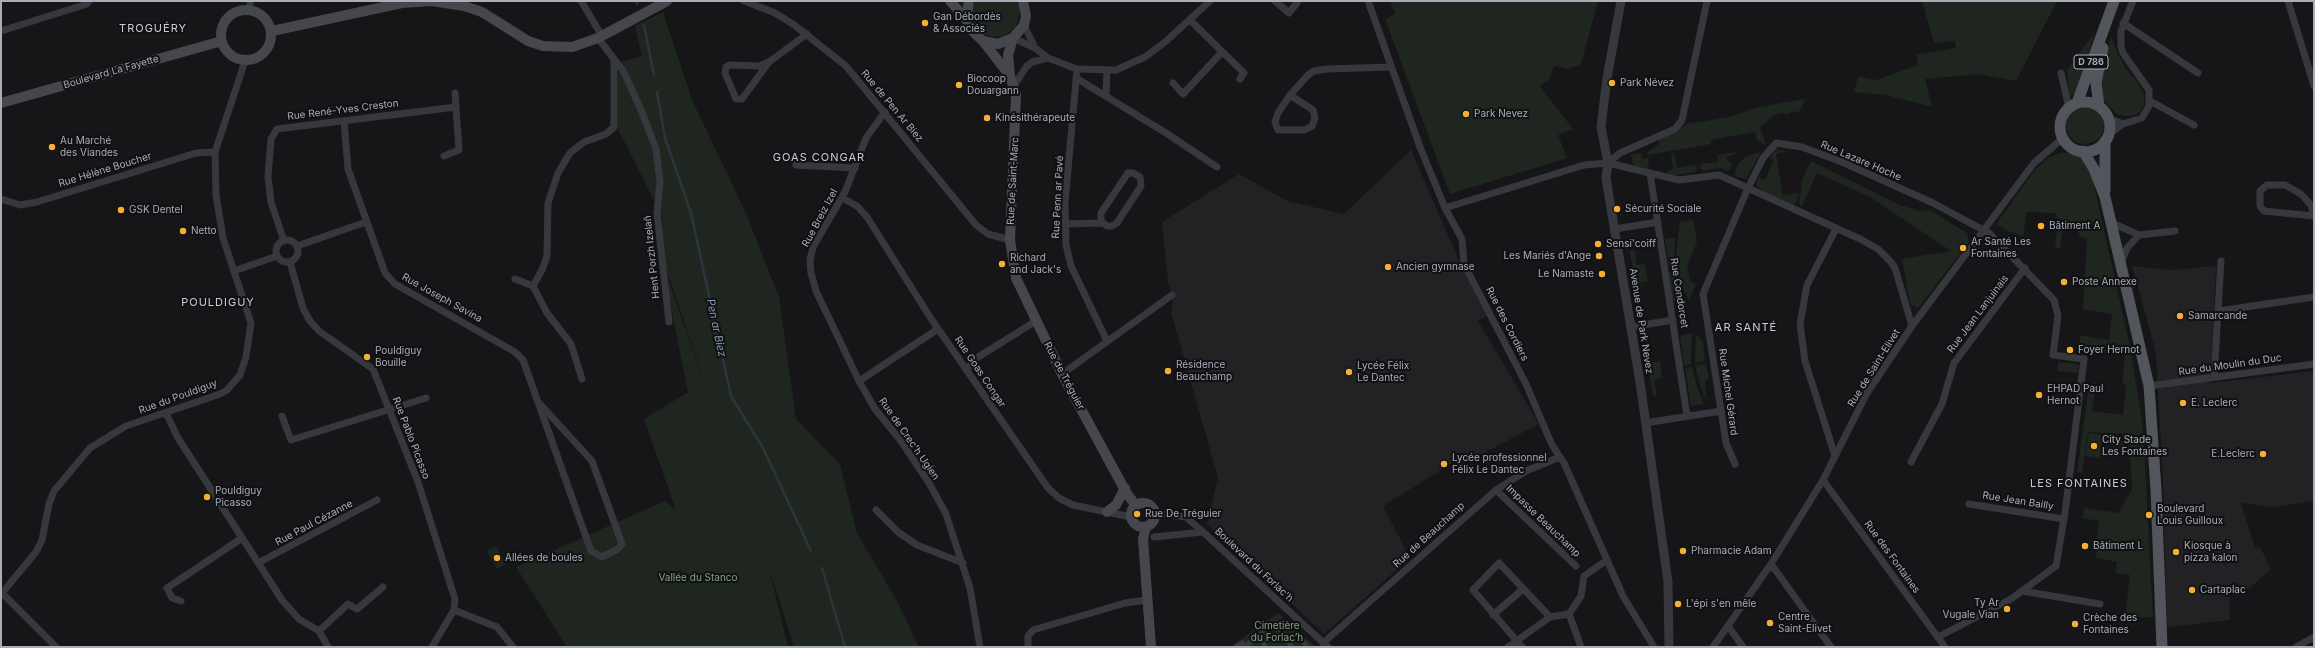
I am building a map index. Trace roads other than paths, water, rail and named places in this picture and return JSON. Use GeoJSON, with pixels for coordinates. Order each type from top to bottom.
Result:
{"type":"FeatureCollection","features":[{"type":"Feature","properties":{"kind":"main road"},"geometry":{"type":"LineString","coordinates":[[272,31],[402,3],[432,1],[464,6],[482,12],[520,37],[543,46],[572,47],[600,37],[667,1]]}},
{"type":"Feature","properties":{"kind":"main road"},"geometry":{"type":"LineString","coordinates":[[950,1],[966,19]]}},
{"type":"Feature","properties":{"kind":"main road"},"geometry":{"type":"LineString","coordinates":[[966,19],[968,1]]}},
{"type":"Feature","properties":{"kind":"main road","name":"D 786"},"geometry":{"type":"LineString","coordinates":[[2073,105],[2114,1]]}},
{"type":"Feature","properties":{"kind":"main road"},"geometry":{"type":"LineString","coordinates":[[983,41],[998,44],[1013,38],[1024,25],[1025,3]]}},
{"type":"Feature","properties":{"kind":"main road"},"geometry":{"type":"LineString","coordinates":[[250,5],[264,17],[272,31],[272,39],[264,54],[257,58],[245,60],[232,56],[222,41],[223,25],[227,18],[250,5]]}},
{"type":"Feature","properties":{"kind":"main road","name":"Rue de Saint-Marc"},"geometry":{"type":"LineString","coordinates":[[966,19],[974,35],[983,41],[1010,76],[1014,86],[1017,107],[1010,240]]}},
{"type":"Feature","properties":{"kind":"main road","name":"D 786"},"geometry":{"type":"LineString","coordinates":[[2099,106],[2096,83],[2107,22]]}},
{"type":"Feature","properties":{"kind":"main road","name":"Rue de Saint-Marc"},"geometry":{"type":"LineString","coordinates":[[1010,76],[1008,55],[1013,38]]}},
{"type":"Feature","properties":{"kind":"main road","name":"Boulevard La Fayette"},"geometry":{"type":"LineString","coordinates":[[1,103],[222,41]]}},
{"type":"Feature","properties":{"kind":"main road"},"geometry":{"type":"LineString","coordinates":[[2106,197],[2108,118],[2099,106],[2092,103],[2073,105],[2061,122],[2063,138],[2075,149],[2091,151],[2107,138]]}},
{"type":"Feature","properties":{"kind":"main road"},"geometry":{"type":"LineString","coordinates":[[2083,151],[2094,169],[2106,197],[2149,386],[2156,490],[2162,647]]}},
{"type":"Feature","properties":{"kind":"main road","name":"Rue de Tréguier"},"geometry":{"type":"LineString","coordinates":[[1010,240],[1016,278],[1036,322],[1062,374],[1124,488],[1136,506]]}},
{"type":"Feature","properties":{"kind":"main road"},"geometry":{"type":"LineString","coordinates":[[1106,512],[1116,505],[1124,488]]}},
{"type":"Feature","properties":{"kind":"main road"},"geometry":{"type":"LineString","coordinates":[[1146,527],[1136,525],[1131,517],[1132,511],[1136,506],[1142,503],[1149,505],[1155,513],[1153,522],[1146,527],[1143,539],[1151,647]]}},
{"type":"Feature","properties":{"kind":"street"},"geometry":{"type":"LineString","coordinates":[[1,31],[87,4],[89,1]]}},
{"type":"Feature","properties":{"kind":"street","name":"Hent Porzh Izelañ"},"geometry":{"type":"LineString","coordinates":[[581,1],[614,61],[624,72],[642,110],[656,149],[660,181],[657,213],[669,322]]}},
{"type":"Feature","properties":{"kind":"street","name":"Rue de Pen Ar Biez"},"geometry":{"type":"LineString","coordinates":[[744,1],[773,12],[807,34],[846,66],[976,225],[988,234],[1010,240]]}},
{"type":"Feature","properties":{"kind":"street"},"geometry":{"type":"LineString","coordinates":[[1013,38],[1035,48],[1048,58],[1077,69],[1116,70],[1145,57],[1190,20],[1210,1]]}},
{"type":"Feature","properties":{"kind":"street"},"geometry":{"type":"LineString","coordinates":[[1275,1],[1289,13],[1297,3]]}},
{"type":"Feature","properties":{"kind":"street","name":"Rue des Cordiers"},"geometry":{"type":"LineString","coordinates":[[1368,1],[1420,147],[1445,208],[1462,239],[1464,264],[1526,384],[1552,445],[1564,463],[1623,596],[1654,647]]}},
{"type":"Feature","properties":{"kind":"street","name":"Avenue de Park Nevez"},"geometry":{"type":"LineString","coordinates":[[1621,1],[1602,108],[1602,127],[1608,163],[1606,178],[1631,326],[1668,582],[1669,647]]}},
{"type":"Feature","properties":{"kind":"street"},"geometry":{"type":"LineString","coordinates":[[1608,163],[1620,153],[1675,130],[1682,120],[1707,1]]}},
{"type":"Feature","properties":{"kind":"street"},"geometry":{"type":"LineString","coordinates":[[2107,138],[2123,124],[2142,118],[2148,111],[2150,101],[2149,90],[2123,53],[2120,39],[2123,23],[2133,1]]}},
{"type":"Feature","properties":{"kind":"street"},"geometry":{"type":"LineString","coordinates":[[2288,1],[2314,86]]}},
{"type":"Feature","properties":{"kind":"street"},"geometry":{"type":"LineString","coordinates":[[1190,20],[1244,73],[1240,79]]}},
{"type":"Feature","properties":{"kind":"street"},"geometry":{"type":"LineString","coordinates":[[2123,23],[2198,73]]}},
{"type":"Feature","properties":{"kind":"street"},"geometry":{"type":"LineString","coordinates":[[1024,25],[1035,48]]}},
{"type":"Feature","properties":{"kind":"street"},"geometry":{"type":"LineString","coordinates":[[769,62],[751,67],[730,65],[726,67],[725,72],[736,98],[742,99],[769,62],[807,34]]}},
{"type":"Feature","properties":{"kind":"street"},"geometry":{"type":"LineString","coordinates":[[1173,83],[1183,94],[1222,52]]}},
{"type":"Feature","properties":{"kind":"street"},"geometry":{"type":"LineString","coordinates":[[1014,86],[1026,67],[1032,62],[1048,58]]}},
{"type":"Feature","properties":{"kind":"street","name":"Rue du Pouldiguy"},"geometry":{"type":"LineString","coordinates":[[1,593],[36,552],[42,540],[49,504],[54,491],[90,448],[126,426],[220,394],[227,390],[240,375],[246,357],[251,323],[223,238],[216,195],[215,152],[245,60]]}},
{"type":"Feature","properties":{"kind":"street"},"geometry":{"type":"LineString","coordinates":[[533,286],[539,277],[547,256],[548,203],[558,173],[570,153],[584,142],[606,134],[614,127],[614,61]]}},
{"type":"Feature","properties":{"kind":"street"},"geometry":{"type":"LineString","coordinates":[[1290,95],[1313,110],[1315,118],[1312,126],[1305,130],[1278,130],[1275,122],[1278,113],[1290,95],[1308,74],[1314,70],[1391,67]]}},
{"type":"Feature","properties":{"kind":"street","name":"Rue Penn ar Pavé"},"geometry":{"type":"LineString","coordinates":[[1077,69],[1065,224],[1066,245],[1071,266],[1107,341]]}},
{"type":"Feature","properties":{"kind":"street"},"geometry":{"type":"LineString","coordinates":[[1106,94],[1107,70]]}},
{"type":"Feature","properties":{"kind":"street"},"geometry":{"type":"LineString","coordinates":[[2061,72],[2073,105]]}},
{"type":"Feature","properties":{"kind":"street"},"geometry":{"type":"LineString","coordinates":[[1076,78],[1106,94],[1217,167]]}},
{"type":"Feature","properties":{"kind":"street"},"geometry":{"type":"LineString","coordinates":[[444,156],[459,150],[455,93]]}},
{"type":"Feature","properties":{"kind":"street"},"geometry":{"type":"LineString","coordinates":[[2150,101],[2194,125]]}},
{"type":"Feature","properties":{"kind":"street","name":"Rue René-Yves Creston"},"geometry":{"type":"LineString","coordinates":[[284,241],[271,202],[268,177],[270,144],[274,131],[280,128],[456,107]]}},
{"type":"Feature","properties":{"kind":"street","name":"Rue Breiz Izel"},"geometry":{"type":"LineString","coordinates":[[859,381],[816,291],[811,273],[810,260],[813,247],[842,198],[866,138],[885,112]]}},
{"type":"Feature","properties":{"kind":"street"},"geometry":{"type":"LineString","coordinates":[[2108,118],[2123,124]]}},
{"type":"Feature","properties":{"kind":"street","name":"Rue Joseph Savina"},"geometry":{"type":"LineString","coordinates":[[344,121],[348,169],[378,259],[389,279],[515,352],[523,360],[540,404],[591,551],[602,557],[618,550],[622,544],[592,461],[540,404]]}},
{"type":"Feature","properties":{"kind":"street","name":"Rue de Saint-Elivet"},"geometry":{"type":"LineString","coordinates":[[1713,647],[1770,564],[1823,480],[1867,393],[1912,326],[2034,163],[2063,138]]}},
{"type":"Feature","properties":{"kind":"street","name":"Rue Lazare Hoche"},"geometry":{"type":"LineString","coordinates":[[1748,188],[1763,158],[1776,143],[1802,147],[1842,162],[1984,228]]}},
{"type":"Feature","properties":{"kind":"street","name":"Rue Hélène Boucher"},"geometry":{"type":"LineString","coordinates":[[1,199],[20,205],[37,202],[196,153],[215,152]]}},
{"type":"Feature","properties":{"kind":"street"},"geometry":{"type":"LineString","coordinates":[[796,159],[796,165],[855,168]]}},
{"type":"Feature","properties":{"kind":"street"},"geometry":{"type":"LineString","coordinates":[[1445,208],[1584,165],[1608,163],[1680,180],[1719,175],[1878,249],[1892,262],[1895,268],[1912,326]]}},
{"type":"Feature","properties":{"kind":"street"},"geometry":{"type":"LineString","coordinates":[[1065,224],[1102,223],[1110,226],[1118,222],[1141,186],[1140,177],[1133,172],[1125,175],[1101,213],[1100,219],[1102,223]]}},
{"type":"Feature","properties":{"kind":"street","name":"Rue Condorcet"},"geometry":{"type":"LineString","coordinates":[[1650,173],[1687,416]]}},
{"type":"Feature","properties":{"kind":"street"},"geometry":{"type":"LineString","coordinates":[[2267,185],[2285,185],[2301,194],[2311,205],[2314,216],[2264,211],[2260,206],[2261,189],[2267,185]]}},
{"type":"Feature","properties":{"kind":"street","name":"Rue Michel Gérard"},"geometry":{"type":"LineString","coordinates":[[1735,464],[1726,443],[1704,294],[1748,188]]}},
{"type":"Feature","properties":{"kind":"street","name":"Rue Goas Congar"},"geometry":{"type":"LineString","coordinates":[[842,198],[857,206],[867,217],[938,329],[1048,488],[1060,498],[1073,505],[1131,517]]}},
{"type":"Feature","properties":{"kind":"street"},"geometry":{"type":"LineString","coordinates":[[297,246],[366,222]]}},
{"type":"Feature","properties":{"kind":"street"},"geometry":{"type":"LineString","coordinates":[[1615,230],[1658,222]]}},
{"type":"Feature","properties":{"kind":"street"},"geometry":{"type":"LineString","coordinates":[[2112,223],[2139,235],[2175,231]]}},
{"type":"Feature","properties":{"kind":"street"},"geometry":{"type":"LineString","coordinates":[[1938,637],[2022,591],[2056,566],[2064,518],[2084,359],[2053,355],[2058,316],[2054,300],[1984,228]]}},
{"type":"Feature","properties":{"kind":"street"},"geometry":{"type":"LineString","coordinates":[[1835,456],[1805,361],[1800,324],[1807,285],[1836,230]]}},
{"type":"Feature","properties":{"kind":"street"},"geometry":{"type":"LineString","coordinates":[[2122,267],[2127,248],[2139,235]]}},
{"type":"Feature","properties":{"kind":"street"},"geometry":{"type":"LineString","coordinates":[[284,241],[292,241],[297,246],[296,258],[290,262],[282,261],[277,256],[278,245],[284,241]]}},
{"type":"Feature","properties":{"kind":"street"},"geometry":{"type":"LineString","coordinates":[[234,271],[277,256]]}},
{"type":"Feature","properties":{"kind":"street"},"geometry":{"type":"LineString","coordinates":[[2214,377],[2221,261]]}},
{"type":"Feature","properties":{"kind":"street","name":"Rue Pablo Picasso"},"geometry":{"type":"LineString","coordinates":[[290,262],[303,308],[310,321],[319,331],[373,369],[431,520],[452,584],[455,599],[454,610]]}},
{"type":"Feature","properties":{"kind":"street","name":"Rue Jean Lanjuinais"},"geometry":{"type":"LineString","coordinates":[[1911,462],[1942,404],[1954,363],[2024,268]]}},
{"type":"Feature","properties":{"kind":"street"},"geometry":{"type":"LineString","coordinates":[[515,279],[533,286],[547,313],[571,344],[582,379]]}},
{"type":"Feature","properties":{"kind":"street"},"geometry":{"type":"LineString","coordinates":[[1062,374],[1172,295]]}},
{"type":"Feature","properties":{"kind":"street"},"geometry":{"type":"LineString","coordinates":[[2218,311],[2314,297]]}},
{"type":"Feature","properties":{"kind":"street"},"geometry":{"type":"LineString","coordinates":[[1631,326],[1673,320]]}},
{"type":"Feature","properties":{"kind":"street"},"geometry":{"type":"LineString","coordinates":[[966,370],[975,359],[1036,322]]}},
{"type":"Feature","properties":{"kind":"street"},"geometry":{"type":"LineString","coordinates":[[859,381],[938,329]]}},
{"type":"Feature","properties":{"kind":"street","name":"Rue du Moulin du Duc"},"geometry":{"type":"LineString","coordinates":[[2149,386],[2314,364]]}},
{"type":"Feature","properties":{"kind":"street","name":"Rue de Crec'h Ugien"},"geometry":{"type":"LineString","coordinates":[[859,381],[875,409],[901,441],[929,483],[946,514],[963,563],[980,647]]}},
{"type":"Feature","properties":{"kind":"street"},"geometry":{"type":"LineString","coordinates":[[282,416],[292,440],[426,398]]}},
{"type":"Feature","properties":{"kind":"street"},"geometry":{"type":"LineString","coordinates":[[1645,423],[1721,411]]}},
{"type":"Feature","properties":{"kind":"street"},"geometry":{"type":"LineString","coordinates":[[166,413],[178,438],[282,600],[300,619],[319,631],[328,647]]}},
{"type":"Feature","properties":{"kind":"street","name":"Rue de Beauchamp"},"geometry":{"type":"LineString","coordinates":[[1325,645],[1496,490],[1526,471],[1560,457]]}},
{"type":"Feature","properties":{"kind":"street","name":"Rue des Fontaines"},"geometry":{"type":"LineString","coordinates":[[1823,480],[1945,647]]}},
{"type":"Feature","properties":{"kind":"street","name":"Impasse Beauchamp"},"geometry":{"type":"LineString","coordinates":[[1496,490],[1576,566]]}},
{"type":"Feature","properties":{"kind":"street","name":"Rue Paul Cézanne"},"geometry":{"type":"LineString","coordinates":[[258,563],[378,500]]}},
{"type":"Feature","properties":{"kind":"street","name":"Rue Jean Bailly"},"geometry":{"type":"LineString","coordinates":[[1969,504],[2064,518]]}},
{"type":"Feature","properties":{"kind":"street"},"geometry":{"type":"LineString","coordinates":[[876,510],[898,532],[917,545],[963,563]]}},
{"type":"Feature","properties":{"kind":"street","name":"Boulevard du Forlac'h"},"geometry":{"type":"LineString","coordinates":[[1155,513],[1186,517],[1203,532]]}},
{"type":"Feature","properties":{"kind":"street","name":"Boulevard du Forlac'h"},"geometry":{"type":"LineString","coordinates":[[1154,537],[1204,532],[1325,645]]}},
{"type":"Feature","properties":{"kind":"street"},"geometry":{"type":"LineString","coordinates":[[181,601],[172,598],[167,588],[242,538]]}},
{"type":"Feature","properties":{"kind":"street"},"geometry":{"type":"LineString","coordinates":[[1508,647],[1515,640],[1550,617],[1569,614],[1581,596],[1584,576],[1607,560]]}},
{"type":"Feature","properties":{"kind":"street"},"geometry":{"type":"LineString","coordinates":[[1522,647],[1473,590],[1499,563],[1550,617]]}},
{"type":"Feature","properties":{"kind":"street"},"geometry":{"type":"LineString","coordinates":[[1770,564],[1831,647]]}},
{"type":"Feature","properties":{"kind":"street"},"geometry":{"type":"LineString","coordinates":[[319,631],[348,604],[357,609],[383,587]]}},
{"type":"Feature","properties":{"kind":"street"},"geometry":{"type":"LineString","coordinates":[[1493,615],[1523,589]]}},
{"type":"Feature","properties":{"kind":"street"},"geometry":{"type":"LineString","coordinates":[[2022,591],[2100,604]]}},
{"type":"Feature","properties":{"kind":"street"},"geometry":{"type":"LineString","coordinates":[[1,593],[56,647]]}},
{"type":"Feature","properties":{"kind":"street"},"geometry":{"type":"LineString","coordinates":[[1028,647],[1028,636],[1033,630],[1125,603],[1147,600]]}},
{"type":"Feature","properties":{"kind":"street"},"geometry":{"type":"LineString","coordinates":[[432,647],[454,610],[498,627],[513,647]]}},
{"type":"Feature","properties":{"kind":"street"},"geometry":{"type":"LineString","coordinates":[[1569,614],[1581,647]]}},
{"type":"Feature","properties":{"kind":"street"},"geometry":{"type":"LineString","coordinates":[[1236,647],[1242,643],[1244,647],[1276,623],[1292,647]]}},
{"type":"Feature","properties":{"kind":"street"},"geometry":{"type":"LineString","coordinates":[[1728,626],[1743,647]]}},
{"type":"Feature","properties":{"kind":"street"},"geometry":{"type":"LineString","coordinates":[[1260,634],[1265,647]]}},
{"type":"Feature","properties":{"kind":"street"},"geometry":{"type":"LineString","coordinates":[[1300,637],[1307,647]]}},
{"type":"Feature","properties":{"kind":"street"},"geometry":{"type":"LineString","coordinates":[[2296,647],[2314,637]]}},
{"type":"Feature","properties":{"kind":"waterway","name":"Pen ar Biez"},"geometry":{"type":"LineString","coordinates":[[644,25],[654,75]]}},
{"type":"Feature","properties":{"kind":"waterway","name":"Pen ar Biez"},"geometry":{"type":"LineString","coordinates":[[657,92],[665,138],[691,213],[731,396],[763,448],[811,551]]}},
{"type":"Feature","properties":{"kind":"waterway","name":"Pen ar Biez"},"geometry":{"type":"LineString","coordinates":[[822,568],[845,647]]}},
{"type":"Feature","properties":{"kind":"place","name":"Gan Débordès & Associés"},"geometry":{"type":"Point","coordinates":[925,23]}},
{"type":"Feature","properties":{"kind":"place","name":"Park Névez"},"geometry":{"type":"Point","coordinates":[1612,83]}},
{"type":"Feature","properties":{"kind":"place","name":"Biocoop Douargann"},"geometry":{"type":"Point","coordinates":[959,85]}},
{"type":"Feature","properties":{"kind":"place","name":"Park Nevez"},"geometry":{"type":"Point","coordinates":[1466,114]}},
{"type":"Feature","properties":{"kind":"place","name":"Kinésithérapeute"},"geometry":{"type":"Point","coordinates":[987,118]}},
{"type":"Feature","properties":{"kind":"place","name":"Au Marché des Viandes"},"geometry":{"type":"Point","coordinates":[52,147]}},
{"type":"Feature","properties":{"kind":"place","name":"Sécurité Sociale"},"geometry":{"type":"Point","coordinates":[1617,209]}},
{"type":"Feature","properties":{"kind":"place","name":"GSK Dentel"},"geometry":{"type":"Point","coordinates":[121,210]}},
{"type":"Feature","properties":{"kind":"place","name":"Bâtiment A"},"geometry":{"type":"Point","coordinates":[2041,226]}},
{"type":"Feature","properties":{"kind":"place","name":"Netto"},"geometry":{"type":"Point","coordinates":[183,231]}},
{"type":"Feature","properties":{"kind":"place","name":"Sensi'coiff"},"geometry":{"type":"Point","coordinates":[1598,244]}},
{"type":"Feature","properties":{"kind":"place","name":"Ar Santé Les Fontaines"},"geometry":{"type":"Point","coordinates":[1963,248]}},
{"type":"Feature","properties":{"kind":"place","name":"Les Mariés d'Ange"},"geometry":{"type":"Point","coordinates":[1599,256]}},
{"type":"Feature","properties":{"kind":"place","name":"Richard and Jack's"},"geometry":{"type":"Point","coordinates":[1002,264]}},
{"type":"Feature","properties":{"kind":"place","name":"Ancien gymnase"},"geometry":{"type":"Point","coordinates":[1388,267]}},
{"type":"Feature","properties":{"kind":"place","name":"Le Namaste"},"geometry":{"type":"Point","coordinates":[1602,274]}},
{"type":"Feature","properties":{"kind":"place","name":"Poste Annexe"},"geometry":{"type":"Point","coordinates":[2064,282]}},
{"type":"Feature","properties":{"kind":"place","name":"Samarcande"},"geometry":{"type":"Point","coordinates":[2180,316]}},
{"type":"Feature","properties":{"kind":"place","name":"Foyer Hernot"},"geometry":{"type":"Point","coordinates":[2070,350]}},
{"type":"Feature","properties":{"kind":"place","name":"Pouldiguy Bouille"},"geometry":{"type":"Point","coordinates":[367,357]}},
{"type":"Feature","properties":{"kind":"place","name":"Résidence Beauchamp"},"geometry":{"type":"Point","coordinates":[1168,371]}},
{"type":"Feature","properties":{"kind":"place","name":"Lycée Félix Le Dantec"},"geometry":{"type":"Point","coordinates":[1349,372]}},
{"type":"Feature","properties":{"kind":"place","name":"EHPAD Paul Hernot"},"geometry":{"type":"Point","coordinates":[2039,395]}},
{"type":"Feature","properties":{"kind":"place","name":"E. Leclerc"},"geometry":{"type":"Point","coordinates":[2183,403]}},
{"type":"Feature","properties":{"kind":"place","name":"City Stade Les Fontaines"},"geometry":{"type":"Point","coordinates":[2094,446]}},
{"type":"Feature","properties":{"kind":"place","name":"E.Leclerc"},"geometry":{"type":"Point","coordinates":[2263,454]}},
{"type":"Feature","properties":{"kind":"place","name":"Lycée professionnel Félix Le Dantec"},"geometry":{"type":"Point","coordinates":[1444,464]}},
{"type":"Feature","properties":{"kind":"place","name":"Pouldiguy Picasso"},"geometry":{"type":"Point","coordinates":[207,497]}},
{"type":"Feature","properties":{"kind":"place","name":"Rue De Tréguier"},"geometry":{"type":"Point","coordinates":[1137,514]}},
{"type":"Feature","properties":{"kind":"place","name":"Boulevard Louis Guilloux"},"geometry":{"type":"Point","coordinates":[2149,515]}},
{"type":"Feature","properties":{"kind":"place","name":"Bâtiment L"},"geometry":{"type":"Point","coordinates":[2085,546]}},
{"type":"Feature","properties":{"kind":"place","name":"Pharmacie Adam"},"geometry":{"type":"Point","coordinates":[1683,551]}},
{"type":"Feature","properties":{"kind":"place","name":"Kiosque à pizza kalon"},"geometry":{"type":"Point","coordinates":[2176,552]}},
{"type":"Feature","properties":{"kind":"place","name":"Allées de boules"},"geometry":{"type":"Point","coordinates":[497,558]}},
{"type":"Feature","properties":{"kind":"place","name":"Cartaplac"},"geometry":{"type":"Point","coordinates":[2192,590]}},
{"type":"Feature","properties":{"kind":"place","name":"L'épi s'en mêle"},"geometry":{"type":"Point","coordinates":[1678,604]}},
{"type":"Feature","properties":{"kind":"place","name":"Ty Ar Vugale Vian"},"geometry":{"type":"Point","coordinates":[2007,609]}},
{"type":"Feature","properties":{"kind":"place","name":"Centre Saint-Elivet"},"geometry":{"type":"Point","coordinates":[1770,623]}},
{"type":"Feature","properties":{"kind":"place","name":"Crèche des Fontaines"},"geometry":{"type":"Point","coordinates":[2075,624]}},
{"type":"Feature","properties":{"kind":"district","name":"TROGUÉRY"},"geometry":{"type":"Point","coordinates":[153,29]}},
{"type":"Feature","properties":{"kind":"district","name":"GOAS CONGAR"},"geometry":{"type":"Point","coordinates":[819,158]}},
{"type":"Feature","properties":{"kind":"district","name":"POULDIGUY"},"geometry":{"type":"Point","coordinates":[218,303]}},
{"type":"Feature","properties":{"kind":"district","name":"AR SANTÉ"},"geometry":{"type":"Point","coordinates":[1746,328]}},
{"type":"Feature","properties":{"kind":"district","name":"LES FONTAINES"},"geometry":{"type":"Point","coordinates":[2079,484]}},
{"type":"Feature","properties":{"kind":"park label","name":"Vallée du Stanco"},"geometry":{"type":"Point","coordinates":[698,578]}},
{"type":"Feature","properties":{"kind":"park label","name":"Cimetière du Forlac’h"},"geometry":{"type":"Point","coordinates":[1277,632]}}]}
